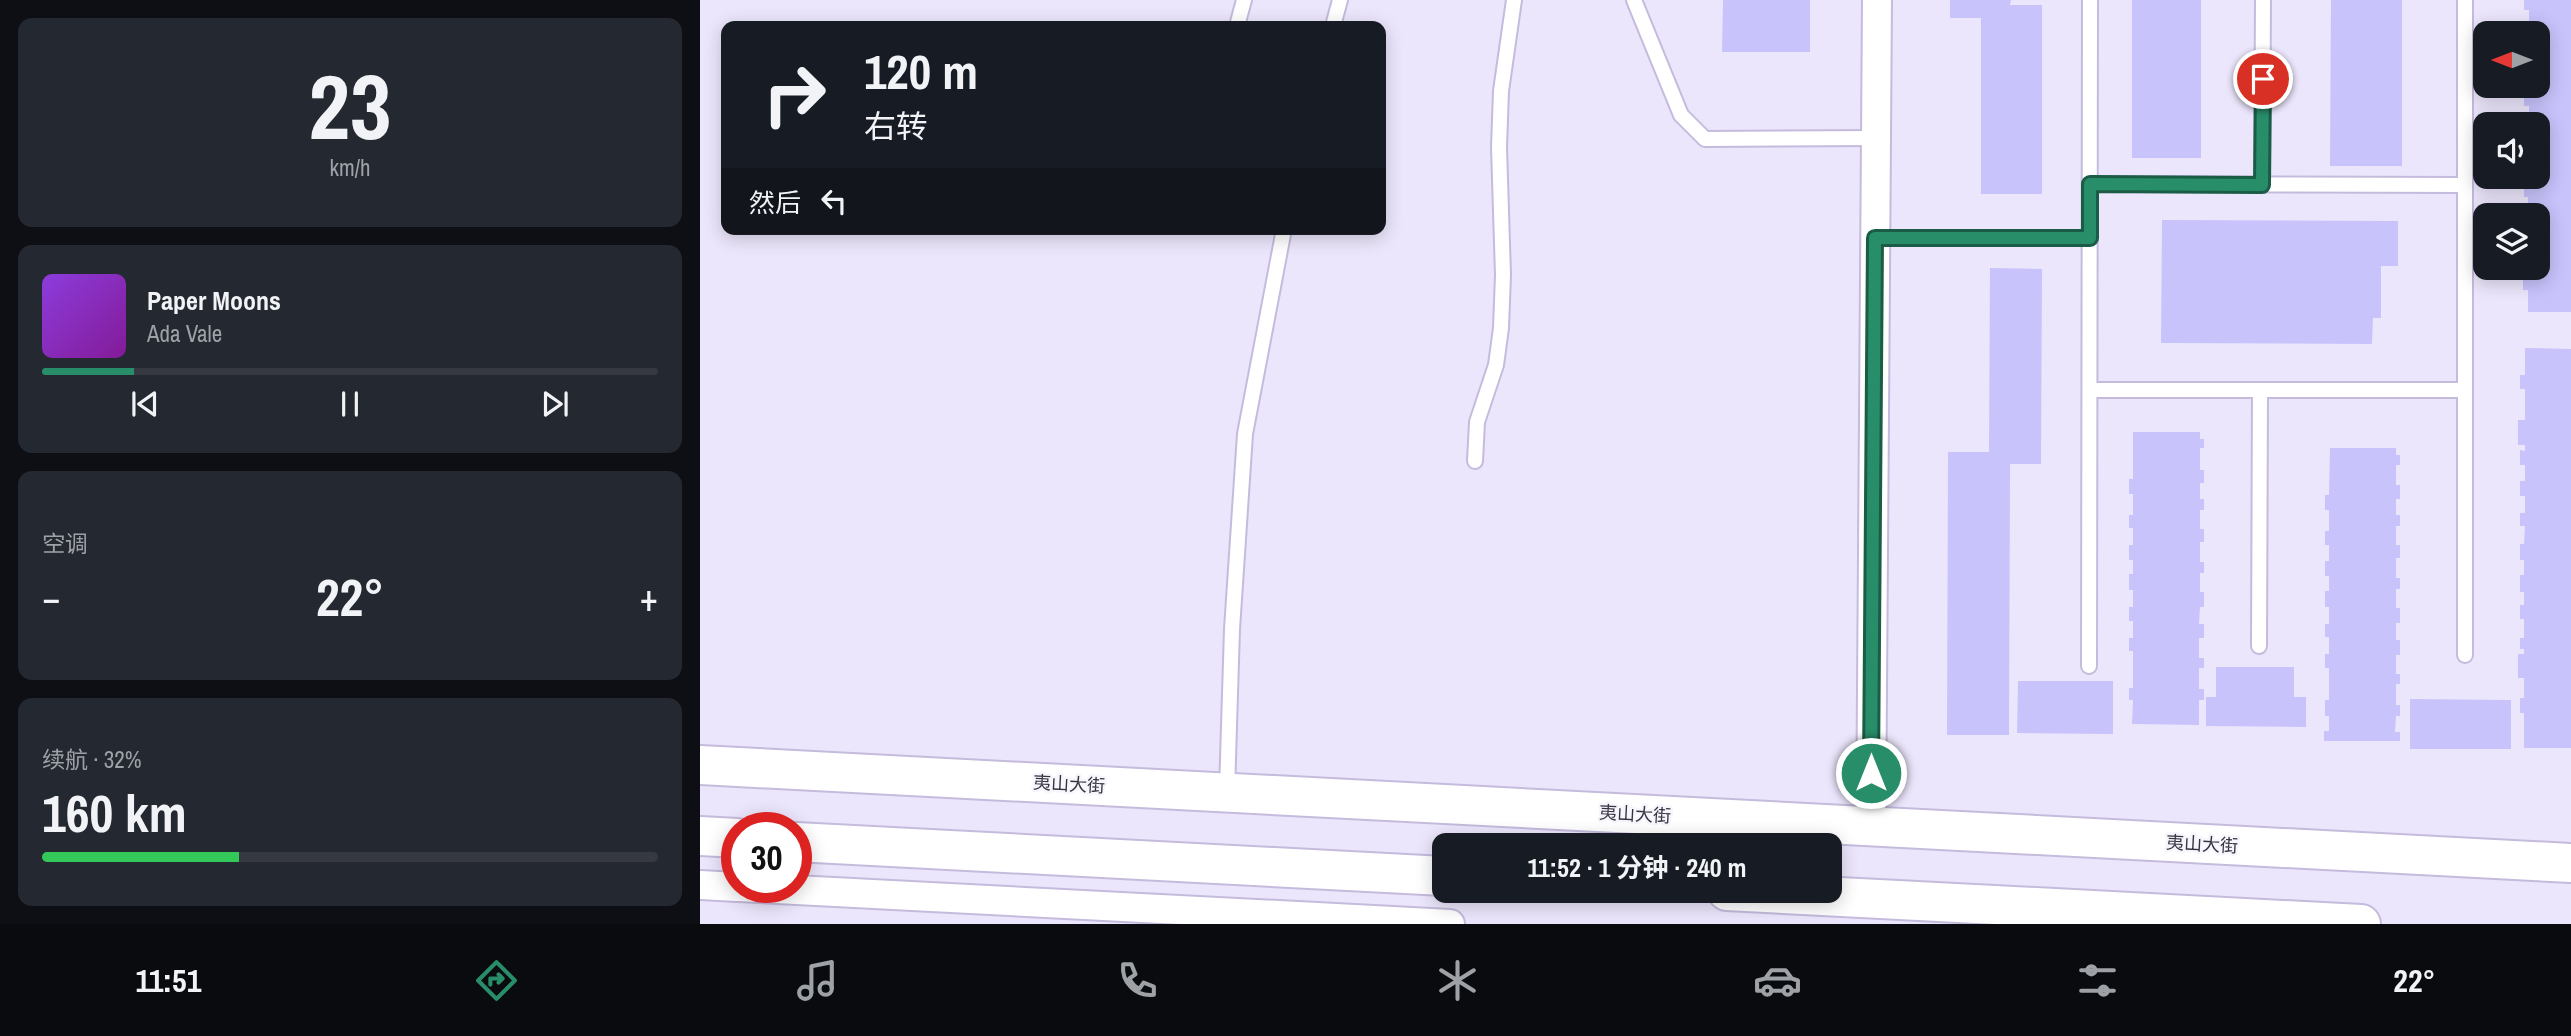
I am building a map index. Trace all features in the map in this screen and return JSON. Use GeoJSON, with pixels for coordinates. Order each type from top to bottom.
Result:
{"type":"FeatureCollection","features":[{"type":"Feature","properties":{"kind":"main road","name":"夷山大街"},"geometry":{"type":"LineString","coordinates":[[700,765],[2571,863]]}},
{"type":"Feature","properties":{"kind":"main road"},"geometry":{"type":"LineString","coordinates":[[700,836],[721,837]]}},
{"type":"Feature","properties":{"kind":"main road"},"geometry":{"type":"LineString","coordinates":[[812,843],[1432,875]]}},
{"type":"Feature","properties":{"kind":"main road"},"geometry":{"type":"LineString","coordinates":[[1842,897],[2361,924]]}},
{"type":"Feature","properties":{"kind":"street"},"geometry":{"type":"LineString","coordinates":[[1871,827],[1877,0]]}},
{"type":"Feature","properties":{"kind":"street"},"geometry":{"type":"LineString","coordinates":[[700,885],[721,886]]}},
{"type":"Feature","properties":{"kind":"street"},"geometry":{"type":"LineString","coordinates":[[812,891],[1450,924]]}},
{"type":"Feature","properties":{"kind":"lane"},"geometry":{"type":"LineString","coordinates":[[1238,21],[1244,0]]}},
{"type":"Feature","properties":{"kind":"lane"},"geometry":{"type":"LineString","coordinates":[[1334,21],[1340,0]]}},
{"type":"Feature","properties":{"kind":"lane"},"geometry":{"type":"LineString","coordinates":[[1475,461],[1477,422],[1496,365],[1501,328],[1503,275],[1499,136],[1501,91],[1514,0]]}},
{"type":"Feature","properties":{"kind":"lane"},"geometry":{"type":"LineString","coordinates":[[1634,0],[1681,115],[1705,139],[1876,138]]}},
{"type":"Feature","properties":{"kind":"lane"},"geometry":{"type":"LineString","coordinates":[[2089,666],[2090,0]]}},
{"type":"Feature","properties":{"kind":"lane"},"geometry":{"type":"LineString","coordinates":[[2262,185],[2263,0]]}},
{"type":"Feature","properties":{"kind":"lane"},"geometry":{"type":"LineString","coordinates":[[2465,0],[2465,655]]}},
{"type":"Feature","properties":{"kind":"lane"},"geometry":{"type":"LineString","coordinates":[[2090,184],[2465,185]]}},
{"type":"Feature","properties":{"kind":"lane"},"geometry":{"type":"LineString","coordinates":[[1227,793],[1232,629],[1245,434],[1283,235]]}},
{"type":"Feature","properties":{"kind":"lane"},"geometry":{"type":"LineString","coordinates":[[1875,238],[2090,238]]}},
{"type":"Feature","properties":{"kind":"lane"},"geometry":{"type":"LineString","coordinates":[[2090,390],[2465,390]]}},
{"type":"Feature","properties":{"kind":"lane"},"geometry":{"type":"LineString","coordinates":[[2259,390],[2259,646]]}},
{"type":"Feature","properties":{"kind":"building"},"geometry":{"type":"Polygon","coordinates":[[[1723,0],[1810,0],[1810,52],[1722,52],[1723,0]]]}},
{"type":"Feature","properties":{"kind":"building"},"geometry":{"type":"Polygon","coordinates":[[[1950,0],[2011,0],[2010,5],[2042,5],[2042,194],[1981,194],[1981,18],[1950,18],[1950,0]]]}},
{"type":"Feature","properties":{"kind":"building"},"geometry":{"type":"Polygon","coordinates":[[[2132,0],[2201,0],[2201,158],[2132,158],[2132,0]]]}},
{"type":"Feature","properties":{"kind":"building"},"geometry":{"type":"Polygon","coordinates":[[[2331,0],[2402,0],[2402,166],[2330,166],[2331,0]]]}},
{"type":"Feature","properties":{"kind":"building"},"geometry":{"type":"Polygon","coordinates":[[[2524,0],[2571,0],[2571,312],[2528,312],[2528,290],[2523,290],[2523,280],[2550,280],[2550,203],[2528,203],[2528,197],[2524,197],[2524,189],[2550,189],[2550,112],[2529,112],[2529,106],[2524,106],[2524,98],[2550,98],[2550,21],[2529,21],[2529,10],[2524,10],[2524,0]]]}},
{"type":"Feature","properties":{"kind":"building"},"geometry":{"type":"Polygon","coordinates":[[[2162,220],[2398,221],[2398,266],[2381,266],[2381,318],[2373,318],[2372,344],[2161,343],[2162,220]]]}},
{"type":"Feature","properties":{"kind":"building"},"geometry":{"type":"Polygon","coordinates":[[[1990,268],[2042,269],[2041,464],[2010,464],[2009,735],[1947,735],[1948,452],[1989,452],[1990,268]]]}},
{"type":"Feature","properties":{"kind":"building"},"geometry":{"type":"Polygon","coordinates":[[[2525,348],[2571,349],[2571,748],[2524,748],[2524,713],[2520,713],[2520,698],[2524,698],[2524,678],[2518,678],[2518,654],[2524,654],[2524,649],[2520,649],[2520,638],[2524,638],[2524,619],[2520,619],[2520,605],[2524,605],[2524,592],[2520,592],[2520,575],[2524,575],[2524,560],[2520,560],[2520,544],[2524,544],[2525,526],[2520,526],[2520,513],[2525,513],[2525,496],[2520,496],[2520,481],[2525,481],[2525,465],[2520,465],[2520,450],[2525,451],[2525,445],[2518,445],[2518,420],[2525,420],[2525,389],[2520,389],[2520,375],[2525,375],[2525,348]]]}},
{"type":"Feature","properties":{"kind":"building"},"geometry":{"type":"Polygon","coordinates":[[[2133,432],[2200,432],[2200,439],[2204,439],[2204,448],[2200,448],[2200,470],[2204,470],[2204,483],[2200,483],[2200,499],[2204,499],[2204,510],[2200,510],[2200,529],[2204,529],[2204,542],[2200,542],[2200,562],[2204,562],[2204,573],[2200,573],[2200,592],[2204,592],[2204,607],[2200,607],[2199,624],[2204,624],[2204,638],[2199,638],[2199,658],[2204,658],[2204,668],[2199,668],[2199,689],[2204,689],[2204,700],[2199,700],[2199,725],[2132,724],[2133,700],[2129,700],[2129,688],[2133,688],[2133,651],[2129,651],[2129,638],[2133,638],[2133,621],[2129,621],[2129,607],[2133,607],[2133,590],[2129,590],[2129,574],[2133,574],[2133,560],[2129,560],[2129,545],[2133,545],[2133,528],[2129,528],[2129,515],[2133,515],[2133,494],[2129,494],[2129,479],[2133,479],[2133,432]]]}},
{"type":"Feature","properties":{"kind":"building"},"geometry":{"type":"Polygon","coordinates":[[[2330,448],[2396,448],[2396,455],[2400,455],[2400,465],[2396,465],[2396,485],[2400,485],[2400,499],[2396,499],[2396,515],[2400,515],[2400,526],[2396,526],[2396,545],[2400,545],[2400,558],[2396,558],[2396,578],[2400,578],[2400,589],[2396,589],[2396,608],[2400,608],[2400,623],[2396,623],[2396,640],[2400,640],[2400,655],[2396,655],[2396,674],[2400,674],[2400,684],[2396,684],[2396,705],[2400,705],[2400,716],[2396,716],[2395,732],[2400,732],[2400,741],[2324,741],[2324,731],[2329,731],[2329,716],[2325,716],[2325,700],[2329,700],[2329,668],[2325,668],[2325,654],[2329,654],[2329,637],[2325,637],[2325,624],[2329,624],[2329,607],[2325,607],[2325,591],[2329,591],[2329,576],[2325,576],[2325,561],[2329,561],[2329,545],[2325,545],[2325,531],[2329,531],[2329,510],[2325,510],[2325,495],[2329,495],[2330,448]]]}},
{"type":"Feature","properties":{"kind":"building"},"geometry":{"type":"Polygon","coordinates":[[[2216,667],[2294,667],[2294,697],[2306,697],[2306,727],[2206,726],[2206,697],[2216,697],[2216,667]]]}},
{"type":"Feature","properties":{"kind":"building"},"geometry":{"type":"Polygon","coordinates":[[[2018,681],[2113,681],[2113,734],[2017,733],[2018,681]]]}},
{"type":"Feature","properties":{"kind":"building"},"geometry":{"type":"Polygon","coordinates":[[[2410,699],[2511,700],[2511,749],[2410,749],[2410,699]]]}},
{"type":"Feature","properties":{"kind":"route"},"geometry":{"type":"LineString","coordinates":[[1871,773],[1875,238],[2090,238],[2090,184],[2262,185],[2263,79]]}}]}
